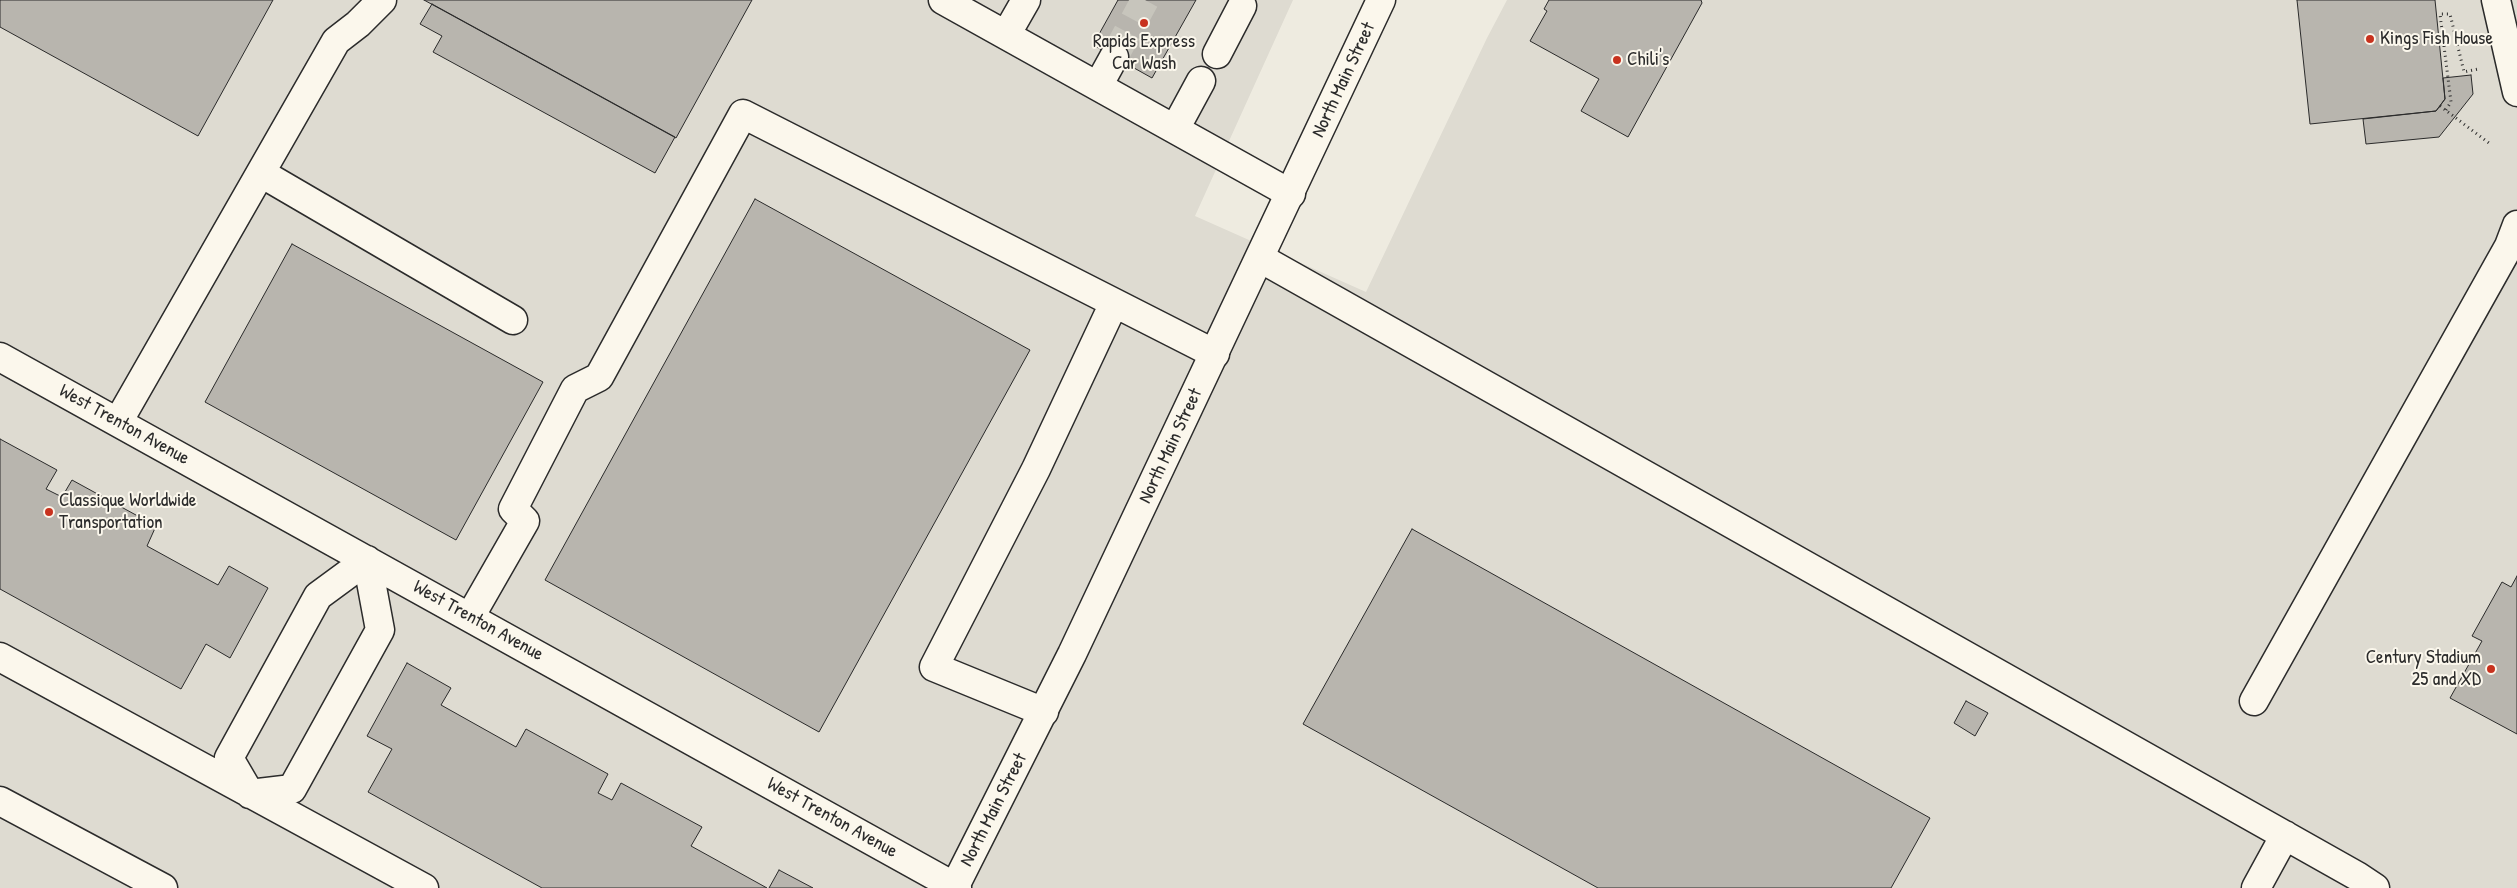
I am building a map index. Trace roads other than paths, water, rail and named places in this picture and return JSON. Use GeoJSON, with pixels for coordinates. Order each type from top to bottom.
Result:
{"type":"FeatureCollection","features":[{"type":"Feature","properties":{"kind":"street"},"geometry":{"type":"LineString","coordinates":[[118,422],[336,41],[358,24],[382,0]]}},
{"type":"Feature","properties":{"kind":"street"},"geometry":{"type":"LineString","coordinates":[[943,0],[1291,194]]}},
{"type":"Feature","properties":{"kind":"street"},"geometry":{"type":"LineString","coordinates":[[1006,35],[1026,0]]}},
{"type":"Feature","properties":{"kind":"street","name":"North Main Street"},"geometry":{"type":"LineString","coordinates":[[956,888],[1044,712],[1291,194],[1381,0]]}},
{"type":"Feature","properties":{"kind":"street"},"geometry":{"type":"LineString","coordinates":[[2496,0],[2517,92]]}},
{"type":"Feature","properties":{"kind":"street"},"geometry":{"type":"LineString","coordinates":[[1217,54],[1242,6]]}},
{"type":"Feature","properties":{"kind":"street"},"geometry":{"type":"LineString","coordinates":[[1098,86],[1114,57]]}},
{"type":"Feature","properties":{"kind":"street"},"geometry":{"type":"LineString","coordinates":[[1175,130],[1201,81]]}},
{"type":"Feature","properties":{"kind":"street"},"geometry":{"type":"LineString","coordinates":[[470,617],[524,521],[513,508],[575,389],[599,377],[743,114],[1215,354]]}},
{"type":"Feature","properties":{"kind":"street"},"geometry":{"type":"LineString","coordinates":[[260,173],[513,320]]}},
{"type":"Feature","properties":{"kind":"street"},"geometry":{"type":"LineString","coordinates":[[2254,701],[2509,246],[2517,225]]}},
{"type":"Feature","properties":{"kind":"street"},"geometry":{"type":"LineString","coordinates":[[1260,258],[2285,835],[2375,888]]}},
{"type":"Feature","properties":{"kind":"street"},"geometry":{"type":"LineString","coordinates":[[1044,712],[934,667],[1036,469],[1114,303]]}},
{"type":"Feature","properties":{"kind":"street","name":"West Trenton Avenue"},"geometry":{"type":"LineString","coordinates":[[0,356],[956,888]]}},
{"type":"Feature","properties":{"kind":"street"},"geometry":{"type":"LineString","coordinates":[[367,560],[380,630],[292,790],[250,794],[229,758],[318,596],[367,560]]}},
{"type":"Feature","properties":{"kind":"street"},"geometry":{"type":"LineString","coordinates":[[0,657],[424,888]]}},
{"type":"Feature","properties":{"kind":"street"},"geometry":{"type":"LineString","coordinates":[[0,801],[164,888]]}},
{"type":"Feature","properties":{"kind":"street"},"geometry":{"type":"LineString","coordinates":[[2256,888],[2285,835]]}},
{"type":"Feature","properties":{"kind":"tunnel"},"geometry":{"type":"LineString","coordinates":[[1114,57],[1145,0]]}},
{"type":"Feature","properties":{"kind":"place","name":"Rapids Express Car Wash"},"geometry":{"type":"Point","coordinates":[1144,23]}},
{"type":"Feature","properties":{"kind":"place","name":"Kings Fish House"},"geometry":{"type":"Point","coordinates":[2370,39]}},
{"type":"Feature","properties":{"kind":"place","name":"Chili's"},"geometry":{"type":"Point","coordinates":[1617,60]}},
{"type":"Feature","properties":{"kind":"place","name":"Classique Worldwide Transportation"},"geometry":{"type":"Point","coordinates":[49,512]}},
{"type":"Feature","properties":{"kind":"place","name":"Century Stadium 25 and XD"},"geometry":{"type":"Point","coordinates":[2491,669]}}]}
